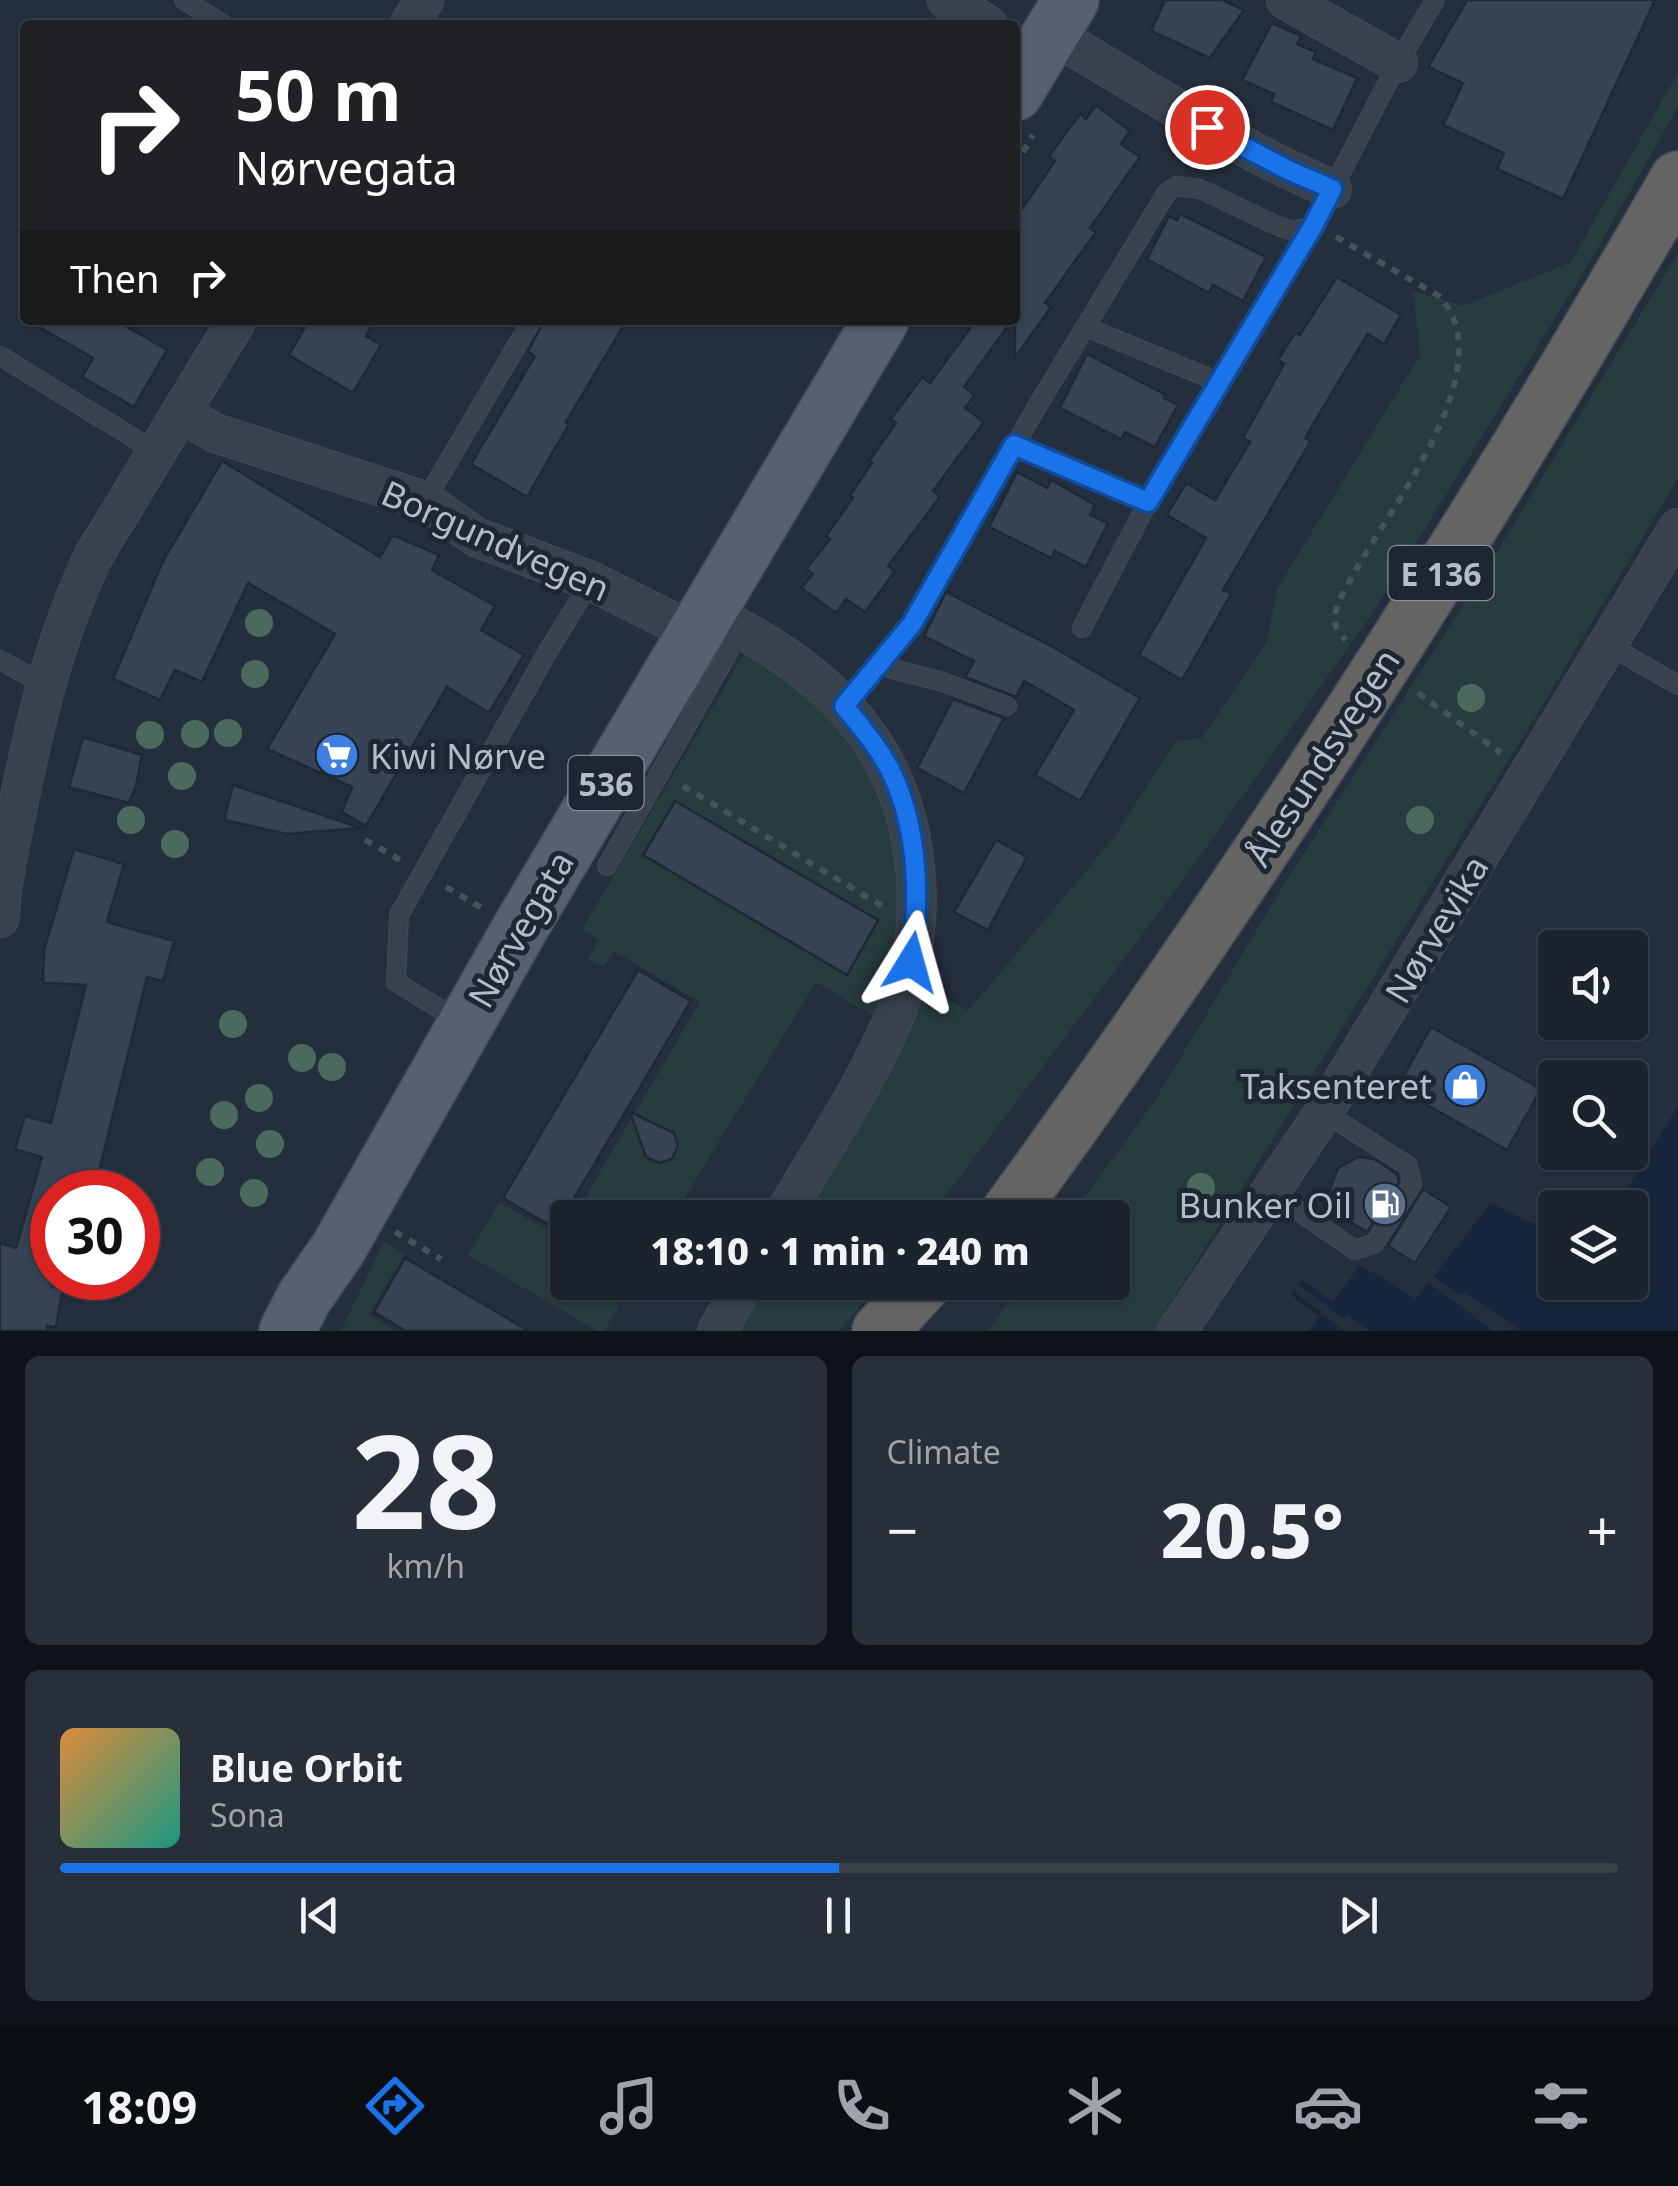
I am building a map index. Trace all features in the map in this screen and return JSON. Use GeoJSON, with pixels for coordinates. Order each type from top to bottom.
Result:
{"type":"FeatureCollection","features":[{"type":"Feature","properties":{"kind":"highway","name":"Ålesundsvegen"},"geometry":{"type":"LineString","coordinates":[[1018,1200],[1363,697],[1566,371],[1678,179]]}},
{"type":"Feature","properties":{"kind":"highway"},"geometry":{"type":"LineString","coordinates":[[880,1331],[908,1300]]}},
{"type":"Feature","properties":{"kind":"highway"},"geometry":{"type":"LineString","coordinates":[[920,1331],[943,1300]]}},
{"type":"Feature","properties":{"kind":"main road"},"geometry":{"type":"LineString","coordinates":[[1020,85],[1060,17]]}},
{"type":"Feature","properties":{"kind":"main road","name":"Nørvegata"},"geometry":{"type":"LineString","coordinates":[[287,1331],[465,1024],[715,625],[878,325]]}},
{"type":"Feature","properties":{"kind":"main road","name":"Nørvegata"},"geometry":{"type":"LineString","coordinates":[[308,1331],[338,1249]]}},
{"type":"Feature","properties":{"kind":"street"},"geometry":{"type":"LineString","coordinates":[[947,0],[980,20]]}},
{"type":"Feature","properties":{"kind":"street"},"geometry":{"type":"LineString","coordinates":[[1286,0],[1398,62]]}},
{"type":"Feature","properties":{"kind":"street"},"geometry":{"type":"LineString","coordinates":[[1060,17],[1207,127],[1332,189]]}},
{"type":"Feature","properties":{"kind":"street"},"geometry":{"type":"LineString","coordinates":[[0,918],[30,746],[61,636],[93,557],[234,325]]}},
{"type":"Feature","properties":{"kind":"street","name":"Borgundvegen"},"geometry":{"type":"LineString","coordinates":[[182,414],[215,433],[425,501],[476,537],[715,625]]}},
{"type":"Feature","properties":{"kind":"street","name":"Nørvevika"},"geometry":{"type":"LineString","coordinates":[[1184,1328],[1324,1112],[1678,528]]}},
{"type":"Feature","properties":{"kind":"street"},"geometry":{"type":"LineString","coordinates":[[715,625],[814,678],[844,706],[880,751],[895,780],[915,864],[918,916],[911,962],[891,1024],[871,1066],[793,1200]]}},
{"type":"Feature","properties":{"kind":"street"},"geometry":{"type":"LineString","coordinates":[[717,1331],[735,1300]]}},
{"type":"Feature","properties":{"kind":"lane"},"geometry":{"type":"LineString","coordinates":[[184,0],[216,20]]}},
{"type":"Feature","properties":{"kind":"lane"},"geometry":{"type":"LineString","coordinates":[[1082,628],[1148,502],[1313,226],[1398,62],[1436,0]]}},
{"type":"Feature","properties":{"kind":"lane"},"geometry":{"type":"LineString","coordinates":[[844,706],[912,624],[1158,202],[1177,186],[1200,190],[1293,231],[1313,226]]}},
{"type":"Feature","properties":{"kind":"lane"},"geometry":{"type":"LineString","coordinates":[[425,501],[529,325]]}},
{"type":"Feature","properties":{"kind":"lane"},"geometry":{"type":"LineString","coordinates":[[1086,327],[1220,383]]}},
{"type":"Feature","properties":{"kind":"lane"},"geometry":{"type":"LineString","coordinates":[[0,356],[158,453]]}},
{"type":"Feature","properties":{"kind":"lane"},"geometry":{"type":"LineString","coordinates":[[1014,445],[1148,502]]}},
{"type":"Feature","properties":{"kind":"lane"},"geometry":{"type":"LineString","coordinates":[[465,1024],[396,982],[400,915],[546,653],[591,581]]}},
{"type":"Feature","properties":{"kind":"lane"},"geometry":{"type":"LineString","coordinates":[[607,866],[660,773],[715,625]]}},
{"type":"Feature","properties":{"kind":"lane"},"geometry":{"type":"LineString","coordinates":[[1608,645],[1678,684]]}},
{"type":"Feature","properties":{"kind":"lane"},"geometry":{"type":"LineString","coordinates":[[0,660],[47,686]]}},
{"type":"Feature","properties":{"kind":"lane"},"geometry":{"type":"LineString","coordinates":[[878,665],[943,682],[1007,706]]}},
{"type":"Feature","properties":{"kind":"lane"},"geometry":{"type":"LineString","coordinates":[[1272,1192],[1355,1250],[1375,1243],[1412,1184],[1408,1166],[1324,1112]]}},
{"type":"Feature","properties":{"kind":"path"},"geometry":{"type":"LineString","coordinates":[[1313,226],[1438,296],[1450,309],[1460,343],[1456,382],[1434,437],[1351,579],[1336,613],[1335,626],[1349,643]]}},
{"type":"Feature","properties":{"kind":"path"},"geometry":{"type":"LineString","coordinates":[[1415,692],[1531,774]]}},
{"type":"Feature","properties":{"kind":"path"},"geometry":{"type":"LineString","coordinates":[[660,773],[884,908]]}},
{"type":"Feature","properties":{"kind":"green space"},"geometry":{"type":"Polygon","coordinates":[[[1678,72],[1678,107],[1585,270],[1370,617],[1180,884],[943,1200],[806,1200],[919,983],[968,1011],[1113,839],[1176,741],[1202,738],[1267,641],[1277,589],[1420,355],[1413,291],[1463,306],[1571,262],[1678,72]]]}},
{"type":"Feature","properties":{"kind":"green space"},"geometry":{"type":"Polygon","coordinates":[[[1678,253],[1678,478],[1541,708],[1162,1317],[1167,1331],[988,1331],[1011,1300],[1130,1300],[1130,1200],[1082,1200],[1154,1102],[1285,883],[1491,562],[1678,253]]]}},
{"type":"Feature","properties":{"kind":"green space"},"geometry":{"type":"Polygon","coordinates":[[[748,647],[836,713],[888,793],[902,867],[896,969],[875,1017],[816,982],[683,1200],[584,1200],[700,1002],[614,951],[603,967],[588,959],[599,940],[582,930],[748,647]]]}},
{"type":"Feature","properties":{"kind":"green space"},"geometry":{"type":"Polygon","coordinates":[[[500,1202],[550,1232],[550,1300],[623,1300],[604,1331],[597,1331],[468,1255],[500,1202]]]}},
{"type":"Feature","properties":{"kind":"green space"},"geometry":{"type":"Polygon","coordinates":[[[384,1241],[405,1254],[369,1315],[395,1331],[341,1331],[384,1241]]]}},
{"type":"Feature","properties":{"kind":"green space"},"geometry":{"type":"Polygon","coordinates":[[[749,1300],[866,1300],[839,1331],[731,1331],[749,1300]]]}},
{"type":"Feature","properties":{"kind":"water"},"geometry":{"type":"Polygon","coordinates":[[[1678,1106],[1678,1331],[1308,1331],[1320,1317],[1291,1295],[1302,1281],[1333,1302],[1360,1265],[1416,1299],[1491,1203],[1538,1226],[1538,1300],[1648,1300],[1648,1190],[1626,1190],[1639,1170],[1648,1170],[1648,1155],[1678,1106]]]}},
{"type":"Feature","properties":{"kind":"pier"},"geometry":{"type":"Polygon","coordinates":[[[1434,1277],[1519,1329],[1494,1331],[1429,1283],[1434,1277]]]}},
{"type":"Feature","properties":{"kind":"pier"},"geometry":{"type":"Polygon","coordinates":[[[1299,1285],[1344,1319],[1347,1315],[1369,1331],[1344,1331],[1294,1291],[1299,1285]]]}},
{"type":"Feature","properties":{"kind":"building"},"geometry":{"type":"Polygon","coordinates":[[[1165,0],[1222,0],[1244,10],[1210,58],[1151,31],[1165,0]]]}},
{"type":"Feature","properties":{"kind":"building"},"geometry":{"type":"Polygon","coordinates":[[[1467,0],[1655,0],[1563,199],[1497,169],[1504,153],[1443,125],[1463,83],[1428,67],[1467,0]]]}},
{"type":"Feature","properties":{"kind":"building"},"geometry":{"type":"Polygon","coordinates":[[[1272,23],[1301,36],[1297,44],[1316,52],[1313,59],[1357,78],[1333,130],[1271,102],[1274,94],[1242,80],[1272,23]]]}},
{"type":"Feature","properties":{"kind":"building"},"geometry":{"type":"Polygon","coordinates":[[[1096,105],[1130,131],[1121,144],[1140,157],[1090,228],[1096,232],[1045,303],[1051,307],[1015,358],[1015,325],[1020,325],[1020,212],[1055,161],[1049,156],[1080,114],[1086,119],[1096,105]]]}},
{"type":"Feature","properties":{"kind":"building"},"geometry":{"type":"Polygon","coordinates":[[[1180,214],[1266,257],[1243,301],[1213,285],[1209,293],[1147,259],[1169,216],[1177,220],[1180,214]]]}},
{"type":"Feature","properties":{"kind":"building"},"geometry":{"type":"Polygon","coordinates":[[[1337,277],[1401,315],[1384,344],[1368,334],[1340,379],[1305,438],[1311,441],[1223,590],[1231,594],[1182,680],[1139,655],[1206,538],[1167,515],[1186,483],[1215,500],[1250,442],[1243,438],[1284,364],[1278,360],[1295,333],[1300,335],[1337,277]]]}},
{"type":"Feature","properties":{"kind":"building"},"geometry":{"type":"Polygon","coordinates":[[[36,325],[124,325],[167,350],[134,407],[82,377],[93,358],[36,325]]]}},
{"type":"Feature","properties":{"kind":"building"},"geometry":{"type":"Polygon","coordinates":[[[306,325],[372,325],[366,336],[381,345],[353,393],[289,355],[306,325]]]}},
{"type":"Feature","properties":{"kind":"building"},"geometry":{"type":"Polygon","coordinates":[[[542,325],[624,325],[527,497],[471,464],[535,356],[528,352],[542,325]]]}},
{"type":"Feature","properties":{"kind":"building"},"geometry":{"type":"Polygon","coordinates":[[[972,325],[1008,325],[964,387],[975,395],[965,408],[984,422],[933,491],[940,497],[888,566],[895,571],[865,612],[846,599],[836,613],[801,588],[813,574],[806,569],[830,539],[826,536],[896,423],[891,419],[922,377],[930,383],[972,325]]]}},
{"type":"Feature","properties":{"kind":"building"},"geometry":{"type":"Polygon","coordinates":[[[1087,354],[1178,405],[1155,447],[1125,432],[1121,439],[1060,408],[1087,354]]]}},
{"type":"Feature","properties":{"kind":"building"},"geometry":{"type":"Polygon","coordinates":[[[222,461],[380,557],[393,535],[439,555],[432,570],[495,606],[481,630],[524,655],[489,713],[447,687],[366,826],[342,812],[352,787],[267,749],[335,634],[248,583],[202,682],[175,670],[160,700],[113,679],[163,561],[222,461]]]}},
{"type":"Feature","properties":{"kind":"building"},"geometry":{"type":"Polygon","coordinates":[[[1017,472],[1047,488],[1051,480],[1095,505],[1090,515],[1108,523],[1086,567],[1055,551],[1051,558],[989,527],[1017,472]]]}},
{"type":"Feature","properties":{"kind":"building"},"geometry":{"type":"Polygon","coordinates":[[[946,592],[1140,698],[1080,801],[1035,775],[1074,710],[1024,681],[1016,697],[965,677],[974,661],[924,636],[946,592]]]}},
{"type":"Feature","properties":{"kind":"building"},"geometry":{"type":"Polygon","coordinates":[[[953,699],[1004,718],[964,793],[917,768],[953,699]]]}},
{"type":"Feature","properties":{"kind":"building"},"geometry":{"type":"Polygon","coordinates":[[[83,737],[142,755],[129,803],[69,787],[83,737]]]}},
{"type":"Feature","properties":{"kind":"building"},"geometry":{"type":"Polygon","coordinates":[[[233,785],[361,828],[287,834],[224,820],[233,785]]]}},
{"type":"Feature","properties":{"kind":"building"},"geometry":{"type":"Polygon","coordinates":[[[675,801],[878,920],[847,975],[643,855],[675,801]]]}},
{"type":"Feature","properties":{"kind":"building"},"geometry":{"type":"Polygon","coordinates":[[[996,840],[1027,857],[988,930],[954,912],[996,840]]]}},
{"type":"Feature","properties":{"kind":"building"},"geometry":{"type":"Polygon","coordinates":[[[74,849],[124,864],[107,922],[174,941],[163,981],[147,977],[99,1170],[38,1170],[42,1157],[15,1149],[25,1116],[51,1123],[86,985],[43,983],[44,950],[74,849]]]}},
{"type":"Feature","properties":{"kind":"building"},"geometry":{"type":"Polygon","coordinates":[[[638,970],[691,1001],[573,1200],[550,1200],[550,1225],[503,1198],[638,970]]]}},
{"type":"Feature","properties":{"kind":"building"},"geometry":{"type":"Polygon","coordinates":[[[1431,1027],[1538,1087],[1538,1094],[1507,1150],[1397,1088],[1431,1027]]]}},
{"type":"Feature","properties":{"kind":"building"},"geometry":{"type":"Polygon","coordinates":[[[630,1112],[674,1133],[678,1146],[672,1159],[659,1163],[646,1157],[630,1112]]]}},
{"type":"Feature","properties":{"kind":"building"},"geometry":{"type":"Polygon","coordinates":[[[1359,1157],[1374,1159],[1397,1174],[1399,1182],[1367,1232],[1342,1217],[1334,1207],[1330,1189],[1338,1168],[1359,1157]]]}},
{"type":"Feature","properties":{"kind":"building"},"geometry":{"type":"Polygon","coordinates":[[[1423,1189],[1451,1207],[1415,1263],[1388,1246],[1423,1189]]]}},
{"type":"Feature","properties":{"kind":"building"},"geometry":{"type":"Polygon","coordinates":[[[30,1199],[30,1300],[61,1300],[56,1327],[47,1326],[47,1331],[0,1331],[0,1243],[16,1248],[30,1199]]]}},
{"type":"Feature","properties":{"kind":"building"},"geometry":{"type":"Polygon","coordinates":[[[405,1258],[529,1331],[406,1331],[374,1312],[405,1258]]]}},
{"type":"Feature","properties":{"kind":"place","name":"Kiwi Nørve"},"geometry":{"type":"Point","coordinates":[337,755]}},
{"type":"Feature","properties":{"kind":"place","name":"Taksenteret"},"geometry":{"type":"Point","coordinates":[1465,1085]}},
{"type":"Feature","properties":{"kind":"place","name":"Bunker Oil"},"geometry":{"type":"Point","coordinates":[1385,1204]}},
{"type":"Feature","properties":{"kind":"route"},"geometry":{"type":"LineString","coordinates":[[911,962],[918,916],[915,864],[907,823],[895,780],[880,751],[844,706],[912,624],[1014,445],[1148,502],[1332,189],[1207,127]]}}]}
